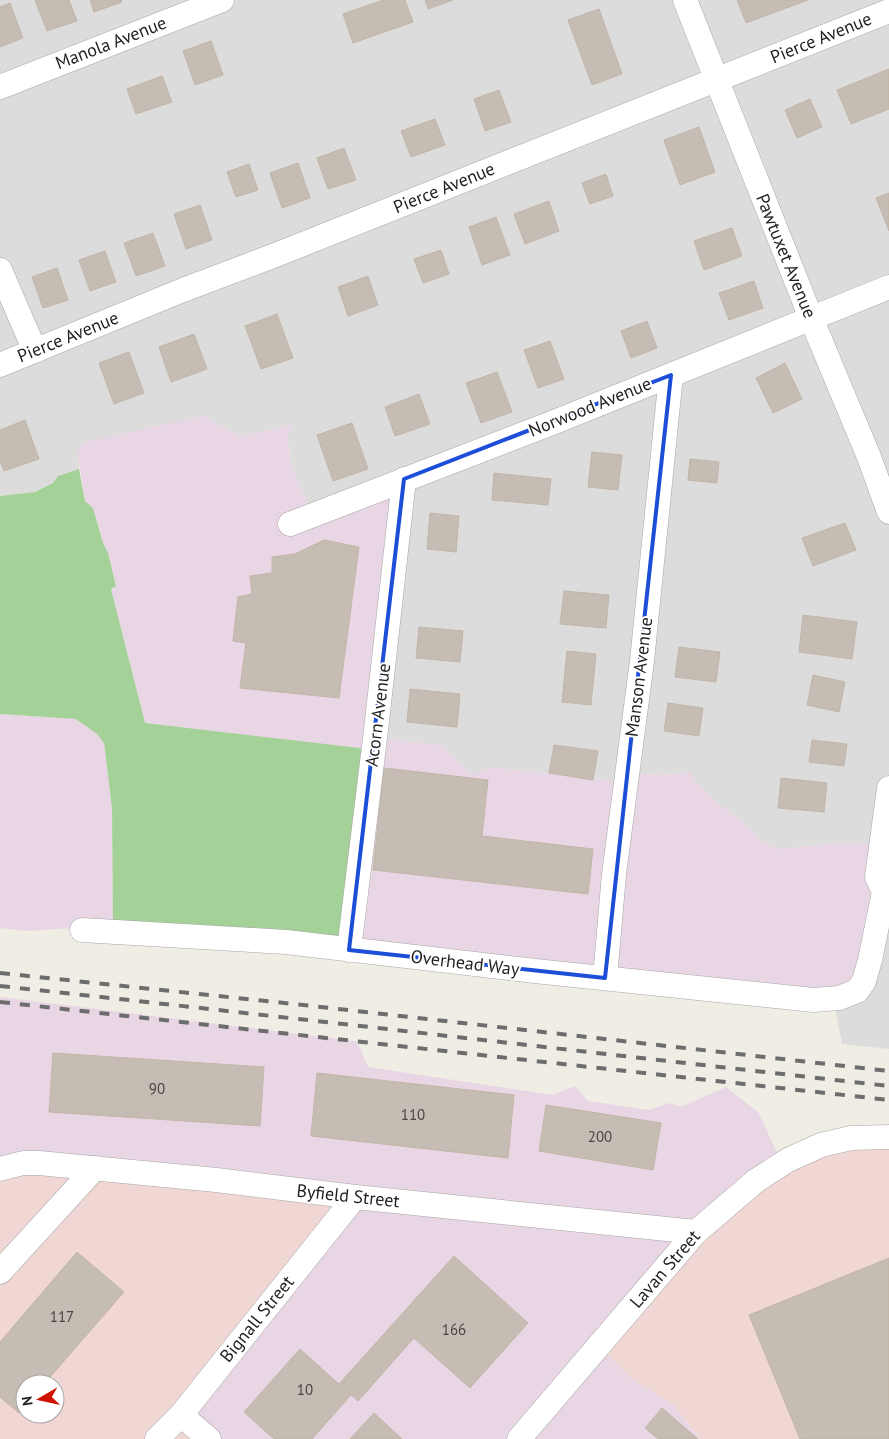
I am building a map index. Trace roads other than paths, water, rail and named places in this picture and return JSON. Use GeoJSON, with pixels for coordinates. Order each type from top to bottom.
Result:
{"type":"FeatureCollection","features":[{"type":"Feature","properties":{"kind":"street","name":"Manola Avenue"},"geometry":{"type":"LineString","coordinates":[[0,87],[222,0]]}},
{"type":"Feature","properties":{"kind":"street","name":"Pawtuxet Avenue"},"geometry":{"type":"LineString","coordinates":[[685,0],[811,318],[869,457],[889,512]]}},
{"type":"Feature","properties":{"kind":"street","name":"Pierce Avenue"},"geometry":{"type":"LineString","coordinates":[[0,365],[183,290],[889,11]]}},
{"type":"Feature","properties":{"kind":"street"},"geometry":{"type":"LineString","coordinates":[[0,270],[35,351]]}},
{"type":"Feature","properties":{"kind":"street","name":"Norwood Avenue"},"geometry":{"type":"LineString","coordinates":[[290,524],[671,375],[889,287]]}},
{"type":"Feature","properties":{"kind":"street","name":"Manson Avenue"},"geometry":{"type":"LineString","coordinates":[[605,978],[614,874],[642,662],[671,375]]}},
{"type":"Feature","properties":{"kind":"street","name":"Acorn Avenue"},"geometry":{"type":"LineString","coordinates":[[349,950],[404,480]]}},
{"type":"Feature","properties":{"kind":"street"},"geometry":{"type":"LineString","coordinates":[[886,892],[878,877],[889,788]]}},
{"type":"Feature","properties":{"kind":"street","name":"Overhead Way"},"geometry":{"type":"LineString","coordinates":[[82,930],[286,942],[813,1000],[839,998],[857,991],[864,981],[886,892]]}},
{"type":"Feature","properties":{"kind":"street","name":"Lavan Street"},"geometry":{"type":"LineString","coordinates":[[519,1439],[696,1232],[757,1180],[788,1160],[821,1145],[851,1138],[889,1137]]}},
{"type":"Feature","properties":{"kind":"street","name":"Byfield Street"},"geometry":{"type":"LineString","coordinates":[[0,1169],[12,1165],[31,1163],[95,1168],[696,1232]]}},
{"type":"Feature","properties":{"kind":"street"},"geometry":{"type":"LineString","coordinates":[[0,1272],[95,1168]]}},
{"type":"Feature","properties":{"kind":"street","name":"Bignall Street"},"geometry":{"type":"LineString","coordinates":[[157,1439],[181,1415],[355,1197]]}},
{"type":"Feature","properties":{"kind":"street"},"geometry":{"type":"LineString","coordinates":[[181,1415],[209,1439]]}},
{"type":"Feature","properties":{"kind":"railway"},"geometry":{"type":"LineString","coordinates":[[0,973],[889,1071]]}},
{"type":"Feature","properties":{"kind":"railway"},"geometry":{"type":"LineString","coordinates":[[0,986],[889,1086]]}},
{"type":"Feature","properties":{"kind":"railway"},"geometry":{"type":"LineString","coordinates":[[0,1002],[889,1100]]}}]}
